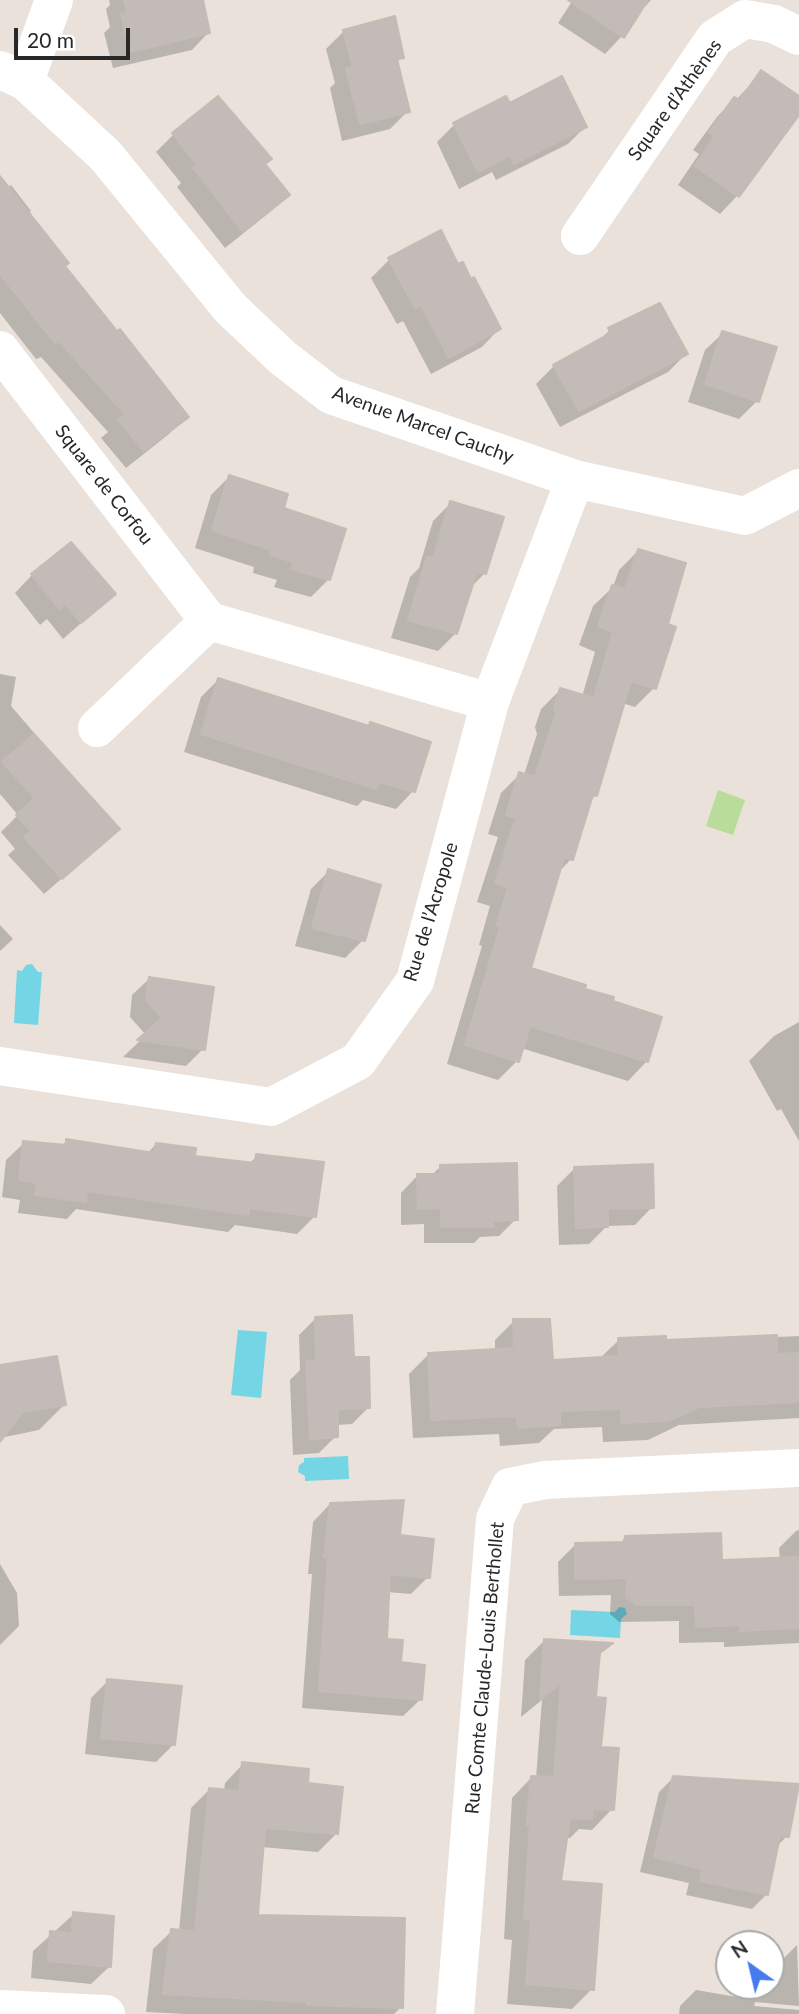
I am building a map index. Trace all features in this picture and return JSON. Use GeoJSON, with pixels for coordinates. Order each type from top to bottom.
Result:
{"type":"FeatureCollection","features":[{"type":"Feature","properties":{"kind":"street"},"geometry":{"type":"LineString","coordinates":[[13,76],[54,0]]}},
{"type":"Feature","properties":{"kind":"street","name":"Square d’Athènes"},"geometry":{"type":"LineString","coordinates":[[580,236],[715,38],[746,19],[774,24],[799,36]]}},
{"type":"Feature","properties":{"kind":"street","name":"Avenue Marcel Cauchy"},"geometry":{"type":"LineString","coordinates":[[13,76],[105,155],[231,309],[283,358],[331,395],[575,479],[745,516],[799,488]]}},
{"type":"Feature","properties":{"kind":"street","name":"Square de Corfou"},"geometry":{"type":"LineString","coordinates":[[0,349],[209,621]]}},
{"type":"Feature","properties":{"kind":"street","name":"Rue de l’Acropole"},"geometry":{"type":"LineString","coordinates":[[0,1066],[271,1107],[358,1061],[415,981],[490,702],[575,479]]}},
{"type":"Feature","properties":{"kind":"street"},"geometry":{"type":"LineString","coordinates":[[97,728],[209,621],[490,702]]}},
{"type":"Feature","properties":{"kind":"street","name":"Rue Comte Claude-Louis Berthollet"},"geometry":{"type":"LineString","coordinates":[[455,2014],[495,1519],[510,1488],[545,1480],[799,1468]]}},
{"type":"Feature","properties":{"kind":"street"},"geometry":{"type":"LineString","coordinates":[[0,2009],[106,2014]]}},
{"type":"Feature","properties":{"kind":"green space"},"geometry":{"type":"Polygon","coordinates":[[[718,790],[745,800],[733,835],[706,826],[718,790]]]}},
{"type":"Feature","properties":{"kind":"water"},"geometry":{"type":"Polygon","coordinates":[[[32,964],[38,972],[42,972],[38,1025],[14,1023],[17,970],[22,971],[26,965],[32,964]]]}},
{"type":"Feature","properties":{"kind":"water"},"geometry":{"type":"Polygon","coordinates":[[[238,1330],[267,1332],[261,1398],[231,1395],[238,1330]]]}},
{"type":"Feature","properties":{"kind":"water"},"geometry":{"type":"Polygon","coordinates":[[[348,1456],[349,1479],[305,1481],[305,1476],[298,1472],[304,1458],[348,1456]]]}},
{"type":"Feature","properties":{"kind":"water"},"geometry":{"type":"Polygon","coordinates":[[[619,1607],[625,1608],[627,1614],[621,1619],[620,1638],[570,1635],[571,1610],[615,1612],[619,1607]]]}},
{"type":"Feature","properties":{"kind":"building"},"geometry":{"type":"Polygon","coordinates":[[[124,0],[203,0],[210,33],[130,52],[121,14],[127,13],[124,0]]]}},
{"type":"Feature","properties":{"kind":"building"},"geometry":{"type":"Polygon","coordinates":[[[568,0],[648,0],[624,38],[568,0]]]}},
{"type":"Feature","properties":{"kind":"building"},"geometry":{"type":"Polygon","coordinates":[[[395,16],[404,58],[397,59],[410,112],[360,124],[346,69],[353,67],[343,30],[395,16]]]}},
{"type":"Feature","properties":{"kind":"building"},"geometry":{"type":"Polygon","coordinates":[[[761,70],[799,96],[799,115],[739,197],[695,166],[715,136],[709,132],[734,97],[740,100],[761,70]]]}},
{"type":"Feature","properties":{"kind":"building"},"geometry":{"type":"Polygon","coordinates":[[[562,76],[587,127],[514,164],[510,155],[478,172],[453,123],[506,96],[510,103],[562,76]]]}},
{"type":"Feature","properties":{"kind":"building"},"geometry":{"type":"Polygon","coordinates":[[[218,96],[272,159],[265,164],[290,195],[243,232],[193,168],[197,165],[172,133],[218,96]]]}},
{"type":"Feature","properties":{"kind":"building"},"geometry":{"type":"Polygon","coordinates":[[[0,176],[69,263],[65,266],[117,331],[120,329],[189,417],[144,451],[118,419],[125,414],[59,341],[55,343],[0,274],[0,176]]]}},
{"type":"Feature","properties":{"kind":"building"},"geometry":{"type":"Polygon","coordinates":[[[441,230],[458,264],[463,262],[471,279],[474,277],[501,329],[449,358],[421,305],[415,308],[388,258],[441,230]]]}},
{"type":"Feature","properties":{"kind":"building"},"geometry":{"type":"Polygon","coordinates":[[[660,303],[688,354],[579,411],[553,365],[611,333],[608,328],[660,303]]]}},
{"type":"Feature","properties":{"kind":"building"},"geometry":{"type":"Polygon","coordinates":[[[722,331],[777,347],[759,402],[705,384],[722,331]]]}},
{"type":"Feature","properties":{"kind":"building"},"geometry":{"type":"Polygon","coordinates":[[[229,475],[288,494],[284,508],[346,529],[330,580],[291,569],[294,562],[270,555],[271,550],[212,530],[229,475]]]}},
{"type":"Feature","properties":{"kind":"building"},"geometry":{"type":"Polygon","coordinates":[[[450,501],[504,517],[486,574],[477,572],[457,634],[408,620],[427,557],[433,558],[450,501]]]}},
{"type":"Feature","properties":{"kind":"building"},"geometry":{"type":"Polygon","coordinates":[[[71,542],[116,594],[81,623],[65,603],[59,609],[31,574],[71,542]]]}},
{"type":"Feature","properties":{"kind":"building"},"geometry":{"type":"Polygon","coordinates":[[[638,549],[686,563],[668,624],[676,627],[656,689],[631,681],[597,796],[593,795],[573,860],[564,858],[531,968],[586,985],[585,989],[614,997],[613,1001],[662,1017],[648,1062],[530,1026],[519,1062],[465,1045],[500,927],[497,925],[508,887],[495,883],[516,818],[506,815],[519,772],[535,777],[556,714],[554,707],[560,688],[594,698],[613,632],[598,626],[612,585],[625,589],[638,549]]]}},
{"type":"Feature","properties":{"kind":"building"},"geometry":{"type":"Polygon","coordinates":[[[218,678],[369,726],[370,722],[431,742],[415,792],[379,782],[376,789],[201,734],[218,678]]]}},
{"type":"Feature","properties":{"kind":"building"},"geometry":{"type":"Polygon","coordinates":[[[34,734],[120,829],[62,879],[24,837],[31,831],[16,815],[35,798],[2,762],[34,734]]]}},
{"type":"Feature","properties":{"kind":"building"},"geometry":{"type":"Polygon","coordinates":[[[328,869],[381,885],[365,941],[312,928],[328,869]]]}},
{"type":"Feature","properties":{"kind":"building"},"geometry":{"type":"Polygon","coordinates":[[[149,977],[214,987],[205,1050],[137,1040],[162,1018],[146,1000],[149,977]]]}},
{"type":"Feature","properties":{"kind":"building"},"geometry":{"type":"Polygon","coordinates":[[[66,1139],[154,1153],[156,1143],[196,1148],[195,1156],[255,1163],[256,1154],[324,1162],[316,1217],[249,1208],[248,1215],[87,1191],[86,1202],[35,1195],[37,1183],[19,1180],[23,1141],[66,1145],[66,1139]]]}},
{"type":"Feature","properties":{"kind":"building"},"geometry":{"type":"Polygon","coordinates":[[[517,1163],[518,1220],[493,1221],[493,1227],[441,1227],[441,1208],[418,1209],[417,1174],[440,1174],[440,1165],[517,1163]]]}},
{"type":"Feature","properties":{"kind":"building"},"geometry":{"type":"Polygon","coordinates":[[[653,1164],[654,1208],[608,1209],[608,1227],[576,1228],[574,1167],[653,1164]]]}},
{"type":"Feature","properties":{"kind":"building"},"geometry":{"type":"Polygon","coordinates":[[[352,1315],[354,1357],[369,1357],[370,1408],[338,1409],[338,1437],[310,1439],[306,1361],[316,1361],[315,1317],[352,1315]]]}},
{"type":"Feature","properties":{"kind":"building"},"geometry":{"type":"Polygon","coordinates":[[[513,1319],[550,1319],[553,1360],[619,1356],[618,1338],[666,1336],[666,1340],[777,1335],[777,1354],[799,1353],[799,1402],[699,1407],[668,1421],[621,1423],[621,1409],[560,1411],[560,1425],[518,1428],[517,1416],[431,1420],[428,1353],[514,1348],[513,1319]]]}},
{"type":"Feature","properties":{"kind":"building"},"geometry":{"type":"Polygon","coordinates":[[[57,1356],[66,1405],[23,1412],[0,1442],[0,1365],[57,1356]]]}},
{"type":"Feature","properties":{"kind":"building"},"geometry":{"type":"Polygon","coordinates":[[[404,1500],[400,1535],[434,1539],[430,1578],[390,1574],[387,1639],[403,1640],[401,1662],[425,1665],[422,1700],[319,1691],[328,1558],[324,1557],[330,1503],[404,1500]]]}},
{"type":"Feature","properties":{"kind":"building"},"geometry":{"type":"Polygon","coordinates":[[[721,1533],[722,1560],[799,1557],[799,1628],[740,1631],[740,1625],[696,1627],[695,1605],[636,1605],[626,1597],[627,1578],[575,1579],[575,1543],[624,1542],[625,1536],[721,1533]]]}},
{"type":"Feature","properties":{"kind":"building"},"geometry":{"type":"Polygon","coordinates":[[[544,1639],[613,1643],[600,1653],[596,1697],[606,1698],[601,1747],[619,1748],[614,1810],[593,1809],[592,1819],[570,1818],[561,1881],[602,1884],[594,1990],[526,1984],[531,1920],[524,1919],[531,1776],[554,1777],[561,1683],[540,1700],[544,1639]]]}},
{"type":"Feature","properties":{"kind":"building"},"geometry":{"type":"Polygon","coordinates":[[[107,1679],[182,1686],[175,1745],[101,1738],[107,1679]]]}},
{"type":"Feature","properties":{"kind":"building"},"geometry":{"type":"Polygon","coordinates":[[[242,1762],[309,1769],[308,1783],[343,1787],[338,1834],[265,1828],[258,1915],[405,1918],[403,2008],[307,2005],[307,2002],[163,1994],[171,1929],[195,1931],[209,1788],[239,1791],[242,1762]]]}},
{"type":"Feature","properties":{"kind":"building"},"geometry":{"type":"Polygon","coordinates":[[[673,1776],[799,1784],[789,1837],[780,1836],[768,1895],[700,1881],[702,1869],[654,1857],[673,1776]]]}},
{"type":"Feature","properties":{"kind":"building"},"geometry":{"type":"Polygon","coordinates":[[[73,1912],[114,1916],[111,1967],[48,1961],[50,1931],[72,1933],[73,1912]]]}}]}
